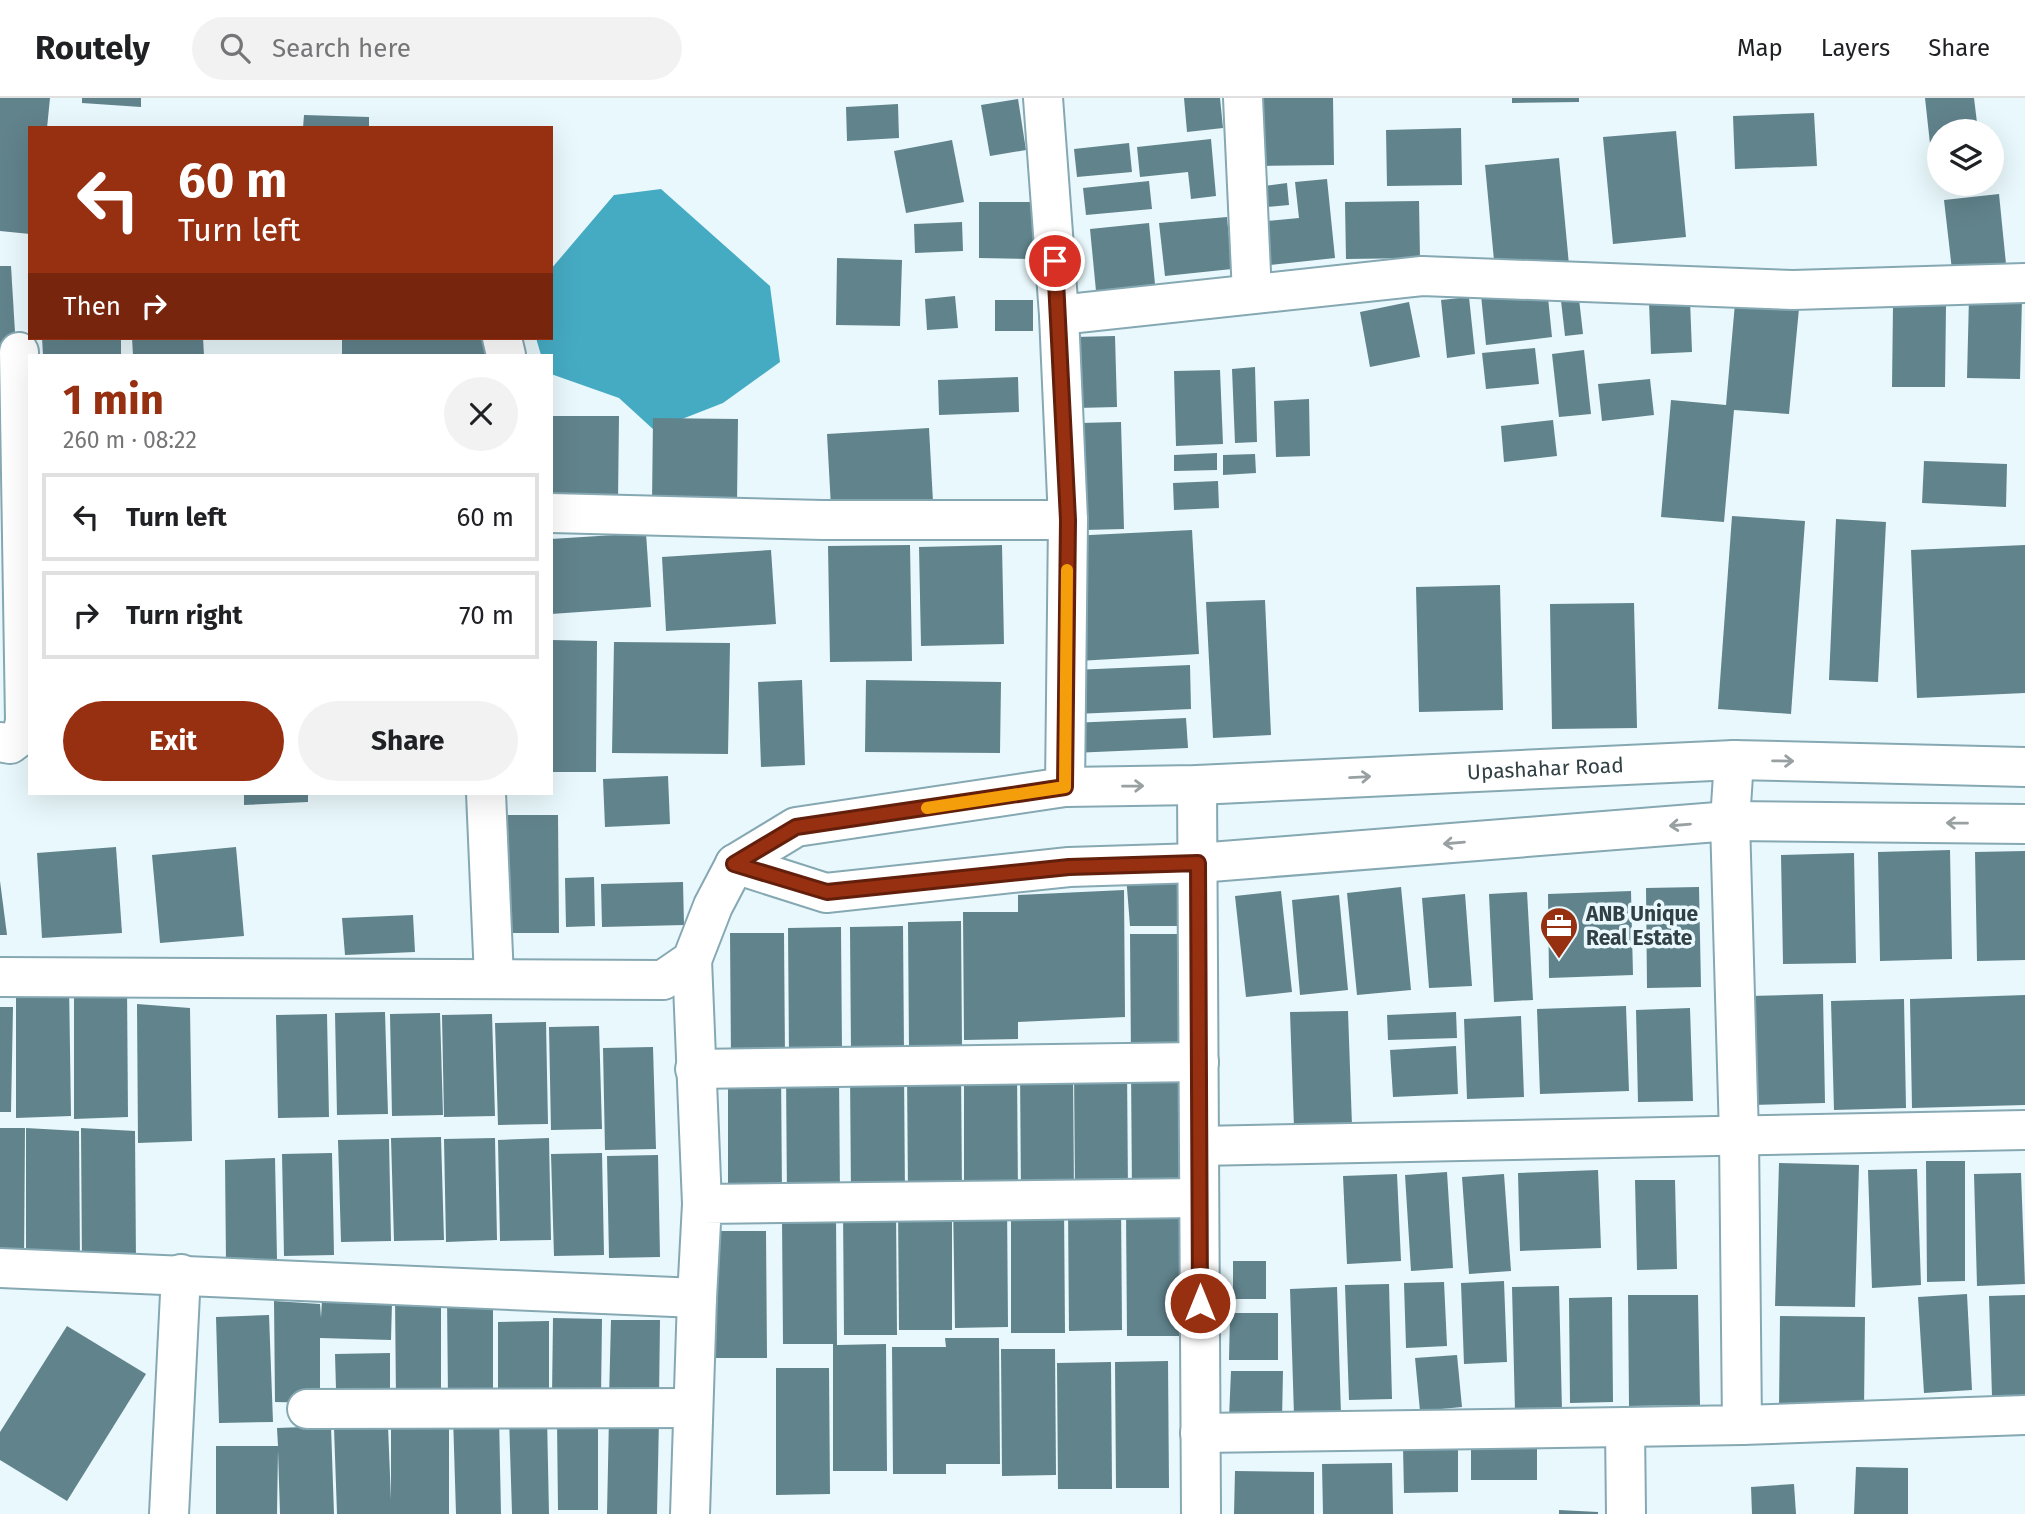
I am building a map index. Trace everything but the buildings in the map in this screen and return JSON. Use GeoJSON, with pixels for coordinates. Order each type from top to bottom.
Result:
{"type":"FeatureCollection","features":[{"type":"Feature","properties":{"kind":"street"},"geometry":{"type":"LineString","coordinates":[[1043,98],[1059,315],[1068,520],[1065,787]]}},
{"type":"Feature","properties":{"kind":"street"},"geometry":{"type":"LineString","coordinates":[[1243,98],[1252,294]]}},
{"type":"Feature","properties":{"kind":"street"},"geometry":{"type":"LineString","coordinates":[[1059,315],[1422,276],[1793,290],[2025,283]]}},
{"type":"Feature","properties":{"kind":"street"},"geometry":{"type":"LineString","coordinates":[[0,742],[10,744],[22,735],[26,721],[19,352]]}},
{"type":"Feature","properties":{"kind":"street"},"geometry":{"type":"LineString","coordinates":[[553,513],[823,520],[1068,520]]}},
{"type":"Feature","properties":{"kind":"street"},"geometry":{"type":"LineString","coordinates":[[1734,760],[1730,821],[1739,1136],[1742,1425]]}},
{"type":"Feature","properties":{"kind":"street","name":"Upashahar Road"},"geometry":{"type":"LineString","coordinates":[[734,864],[796,827],[1065,787],[1197,785],[1734,760],[2025,767]]}},
{"type":"Feature","properties":{"kind":"street"},"geometry":{"type":"LineString","coordinates":[[1197,785],[1201,1514]]}},
{"type":"Feature","properties":{"kind":"street"},"geometry":{"type":"LineString","coordinates":[[486,795],[494,978]]}},
{"type":"Feature","properties":{"kind":"street"},"geometry":{"type":"LineString","coordinates":[[690,1514],[692,1408],[702,1205],[692,960],[734,864],[827,892],[1069,867],[1198,863],[1730,821],[2025,824]]}},
{"type":"Feature","properties":{"kind":"street"},"geometry":{"type":"LineString","coordinates":[[0,976],[663,980],[692,960]]}},
{"type":"Feature","properties":{"kind":"street"},"geometry":{"type":"LineString","coordinates":[[695,1069],[1199,1062]]}},
{"type":"Feature","properties":{"kind":"street"},"geometry":{"type":"LineString","coordinates":[[1199,1146],[2025,1130]]}},
{"type":"Feature","properties":{"kind":"street"},"geometry":{"type":"LineString","coordinates":[[702,1205],[1199,1198]]}},
{"type":"Feature","properties":{"kind":"street"},"geometry":{"type":"LineString","coordinates":[[0,1268],[697,1298]]}},
{"type":"Feature","properties":{"kind":"street"},"geometry":{"type":"LineString","coordinates":[[170,1514],[181,1274]]}},
{"type":"Feature","properties":{"kind":"street"},"geometry":{"type":"LineString","coordinates":[[307,1409],[692,1408]]}},
{"type":"Feature","properties":{"kind":"street"},"geometry":{"type":"LineString","coordinates":[[1200,1433],[1742,1425],[2025,1415]]}},
{"type":"Feature","properties":{"kind":"street"},"geometry":{"type":"LineString","coordinates":[[1625,1427],[1626,1514]]}},
{"type":"Feature","properties":{"kind":"water"},"geometry":{"type":"Polygon","coordinates":[[[661,189],[770,286],[780,362],[723,403],[654,430],[619,398],[553,375],[553,354],[541,354],[537,340],[553,340],[553,267],[614,195],[661,189]]]}},
{"type":"Feature","properties":{"kind":"slow traffic"},"geometry":{"type":"LineString","coordinates":[[927,808],[1065,787],[1067,570]]}},
{"type":"Feature","properties":{"kind":"place","name":"ANB Unique Real Estate"},"geometry":{"type":"Point","coordinates":[1559,960]}},
{"type":"Feature","properties":{"kind":"route"},"geometry":{"type":"LineString","coordinates":[[1055,261],[1068,520],[1065,787],[796,827],[734,864],[827,892],[1069,867],[1198,863],[1200,1303]]}}]}
